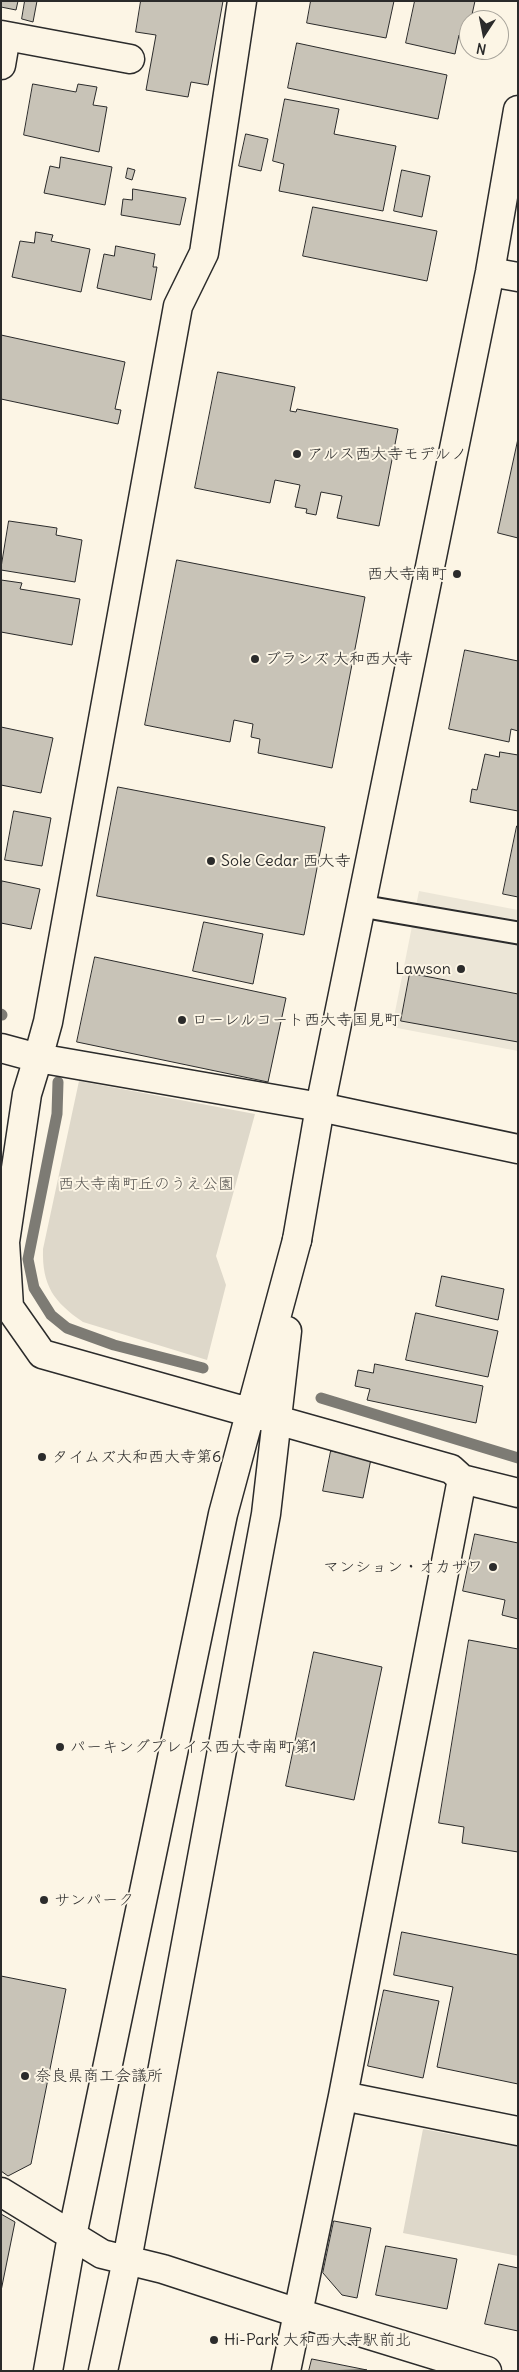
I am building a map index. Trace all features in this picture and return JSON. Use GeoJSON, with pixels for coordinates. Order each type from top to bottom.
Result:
{"type":"FeatureCollection","features":[{"type":"Feature","properties":{"kind":"street"},"geometry":{"type":"LineString","coordinates":[[242,1],[204,253],[178,306],[50,1012],[27,1094],[6,1242],[5,1310],[42,1354],[451,1469],[462,1479],[518,1493]]}},
{"type":"Feature","properties":{"kind":"street"},"geometry":{"type":"LineString","coordinates":[[1,65],[4,36],[130,59]]}},
{"type":"Feature","properties":{"kind":"street"},"geometry":{"type":"LineString","coordinates":[[103,2371],[126,2260],[266,1514],[297,1240],[320,1106],[490,272],[518,110]]}},
{"type":"Feature","properties":{"kind":"street"},"geometry":{"type":"LineString","coordinates":[[490,272],[518,277]]}},
{"type":"Feature","properties":{"kind":"street"},"geometry":{"type":"LineString","coordinates":[[1,1048],[38,1058],[320,1106],[518,1149]]}},
{"type":"Feature","properties":{"kind":"street"},"geometry":{"type":"LineString","coordinates":[[48,2371],[72,2236],[223,1514],[297,1240]]}},
{"type":"Feature","properties":{"kind":"street"},"geometry":{"type":"LineString","coordinates":[[286,2371],[343,2096],[462,1479]]}},
{"type":"Feature","properties":{"kind":"street"},"geometry":{"type":"LineString","coordinates":[[343,2096],[518,2130]]}},
{"type":"Feature","properties":{"kind":"street"},"geometry":{"type":"LineString","coordinates":[[1,2192],[102,2254],[163,2269],[487,2371]]}},
{"type":"Feature","properties":{"kind":"lane"},"geometry":{"type":"LineString","coordinates":[[361,906],[518,933]]}},
{"type":"Feature","properties":{"kind":"shaded area","name":"Lawson"},"geometry":{"type":"Polygon","coordinates":[[[419,891],[518,910],[518,1051],[392,1027],[419,891]]]}},
{"type":"Feature","properties":{"kind":"green space","name":"西大寺南町丘のうえ公園"},"geometry":{"type":"Polygon","coordinates":[[[79,1081],[255,1114],[216,1256],[226,1285],[207,1360],[83,1322],[64,1307],[52,1292],[45,1273],[43,1249],[79,1081]]]}},
{"type":"Feature","properties":{"kind":"green space"},"geometry":{"type":"Polygon","coordinates":[[[423,2129],[518,2147],[518,2256],[403,2233],[423,2129]]]}},
{"type":"Feature","properties":{"kind":"building"},"geometry":{"type":"Polygon","coordinates":[[[1,1],[18,1],[16,10],[1,7],[1,1]]]}},
{"type":"Feature","properties":{"kind":"building"},"geometry":{"type":"Polygon","coordinates":[[[25,1],[37,1],[33,22],[22,19],[25,1]]]}},
{"type":"Feature","properties":{"kind":"building"},"geometry":{"type":"Polygon","coordinates":[[[141,1],[223,1],[208,85],[191,82],[188,97],[146,90],[156,35],[136,32],[141,1]]]}},
{"type":"Feature","properties":{"kind":"building"},"geometry":{"type":"Polygon","coordinates":[[[311,1],[394,1],[386,38],[307,23],[311,1]]]}},
{"type":"Feature","properties":{"kind":"building"},"geometry":{"type":"Polygon","coordinates":[[[415,1],[475,1],[473,10],[459,10],[459,35],[455,54],[406,43],[415,1]]]}},
{"type":"Feature","properties":{"kind":"building"},"geometry":{"type":"Polygon","coordinates":[[[297,43],[447,75],[438,119],[288,88],[297,43]]]}},
{"type":"Feature","properties":{"kind":"building"},"geometry":{"type":"Polygon","coordinates":[[[33,84],[76,92],[78,84],[97,87],[93,105],[107,107],[99,152],[24,135],[33,84]]]}},
{"type":"Feature","properties":{"kind":"building"},"geometry":{"type":"Polygon","coordinates":[[[285,99],[339,109],[334,134],[396,146],[383,211],[279,191],[284,164],[273,161],[285,99]]]}},
{"type":"Feature","properties":{"kind":"building"},"geometry":{"type":"Polygon","coordinates":[[[246,134],[268,139],[261,171],[239,166],[246,134]]]}},
{"type":"Feature","properties":{"kind":"building"},"geometry":{"type":"Polygon","coordinates":[[[61,157],[112,167],[105,205],[44,193],[50,166],[59,168],[61,157]]]}},
{"type":"Feature","properties":{"kind":"building"},"geometry":{"type":"Polygon","coordinates":[[[128,168],[135,170],[132,180],[126,178],[128,168]]]}},
{"type":"Feature","properties":{"kind":"building"},"geometry":{"type":"Polygon","coordinates":[[[402,170],[430,176],[422,217],[394,211],[402,170]]]}},
{"type":"Feature","properties":{"kind":"building"},"geometry":{"type":"Polygon","coordinates":[[[133,189],[186,198],[180,225],[121,215],[123,199],[132,200],[133,189]]]}},
{"type":"Feature","properties":{"kind":"building"},"geometry":{"type":"Polygon","coordinates":[[[313,207],[437,231],[427,281],[303,256],[313,207]]]}},
{"type":"Feature","properties":{"kind":"building"},"geometry":{"type":"Polygon","coordinates":[[[36,232],[53,235],[51,241],[90,249],[81,292],[12,277],[20,241],[34,243],[36,232]]]}},
{"type":"Feature","properties":{"kind":"building"},"geometry":{"type":"Polygon","coordinates":[[[116,246],[155,254],[153,267],[157,267],[151,300],[97,288],[104,254],[114,256],[116,246]]]}},
{"type":"Feature","properties":{"kind":"building"},"geometry":{"type":"Polygon","coordinates":[[[1,335],[125,362],[115,409],[121,410],[118,424],[1,399],[1,335]]]}},
{"type":"Feature","properties":{"kind":"building","name":"アルス西大寺モデルノ"},"geometry":{"type":"Polygon","coordinates":[[[218,372],[295,387],[290,411],[296,412],[297,409],[398,429],[379,526],[337,518],[342,496],[321,492],[316,515],[306,513],[307,509],[295,507],[300,485],[275,480],[270,503],[195,488],[218,372]]]}},
{"type":"Feature","properties":{"kind":"building"},"geometry":{"type":"Polygon","coordinates":[[[518,439],[518,538],[498,533],[518,439]]]}},
{"type":"Feature","properties":{"kind":"building"},"geometry":{"type":"Polygon","coordinates":[[[9,521],[57,528],[56,535],[82,540],[75,582],[1,570],[9,521]]]}},
{"type":"Feature","properties":{"kind":"building","name":"ブランズ 大和西大寺"},"geometry":{"type":"Polygon","coordinates":[[[177,560],[365,597],[332,768],[258,753],[260,739],[251,737],[253,724],[234,720],[230,742],[145,725],[177,560]]]}},
{"type":"Feature","properties":{"kind":"building"},"geometry":{"type":"Polygon","coordinates":[[[1,580],[22,583],[20,589],[80,599],[72,645],[1,632],[1,580]]]}},
{"type":"Feature","properties":{"kind":"building"},"geometry":{"type":"Polygon","coordinates":[[[465,650],[518,661],[518,731],[511,729],[509,742],[449,729],[465,650]]]}},
{"type":"Feature","properties":{"kind":"building"},"geometry":{"type":"Polygon","coordinates":[[[1,727],[53,738],[41,793],[1,785],[1,727]]]}},
{"type":"Feature","properties":{"kind":"building"},"geometry":{"type":"Polygon","coordinates":[[[500,752],[518,755],[518,811],[470,802],[472,789],[477,790],[485,754],[499,757],[500,752]]]}},
{"type":"Feature","properties":{"kind":"building","name":"Sole Cedar 西大寺"},"geometry":{"type":"Polygon","coordinates":[[[118,787],[325,827],[304,935],[97,896],[118,787]]]}},
{"type":"Feature","properties":{"kind":"building"},"geometry":{"type":"Polygon","coordinates":[[[14,811],[51,818],[42,866],[5,860],[14,811]]]}},
{"type":"Feature","properties":{"kind":"building"},"geometry":{"type":"Polygon","coordinates":[[[518,826],[518,897],[503,894],[518,826]]]}},
{"type":"Feature","properties":{"kind":"building"},"geometry":{"type":"Polygon","coordinates":[[[2,881],[40,889],[31,929],[1,923],[2,881]]]}},
{"type":"Feature","properties":{"kind":"building"},"geometry":{"type":"Polygon","coordinates":[[[204,922],[263,934],[253,984],[193,971],[204,922]]]}},
{"type":"Feature","properties":{"kind":"building","name":"ローレルコート西大寺国見町"},"geometry":{"type":"Polygon","coordinates":[[[95,957],[286,998],[268,1082],[77,1042],[95,957]]]}},
{"type":"Feature","properties":{"kind":"building"},"geometry":{"type":"Polygon","coordinates":[[[411,968],[415,969],[414,974],[518,994],[518,1042],[401,1021],[411,968]]]}},
{"type":"Feature","properties":{"kind":"building"},"geometry":{"type":"Polygon","coordinates":[[[442,1276],[504,1289],[498,1320],[436,1306],[442,1276]]]}},
{"type":"Feature","properties":{"kind":"building"},"geometry":{"type":"Polygon","coordinates":[[[416,1313],[498,1331],[488,1377],[406,1360],[416,1313]]]}},
{"type":"Feature","properties":{"kind":"building"},"geometry":{"type":"Polygon","coordinates":[[[375,1364],[483,1386],[476,1423],[367,1400],[370,1389],[355,1386],[358,1370],[373,1373],[375,1364]]]}},
{"type":"Feature","properties":{"kind":"building"},"geometry":{"type":"Polygon","coordinates":[[[331,1451],[371,1459],[363,1498],[323,1491],[331,1451]]]}},
{"type":"Feature","properties":{"kind":"building","name":"マンション・オカザワ"},"geometry":{"type":"Polygon","coordinates":[[[475,1534],[518,1543],[518,1619],[502,1615],[505,1600],[463,1591],[475,1534]]]}},
{"type":"Feature","properties":{"kind":"building"},"geometry":{"type":"Polygon","coordinates":[[[469,1640],[518,1649],[518,1852],[462,1843],[464,1827],[439,1823],[469,1640]]]}},
{"type":"Feature","properties":{"kind":"building"},"geometry":{"type":"Polygon","coordinates":[[[314,1652],[382,1667],[354,1800],[286,1786],[314,1652]]]}},
{"type":"Feature","properties":{"kind":"building"},"geometry":{"type":"Polygon","coordinates":[[[402,1932],[518,1955],[518,2084],[437,2067],[453,1987],[394,1975],[402,1932]]]}},
{"type":"Feature","properties":{"kind":"building","name":"奈良県商工会議所"},"geometry":{"type":"Polygon","coordinates":[[[1,1976],[66,1989],[31,2164],[8,2176],[1,2171],[1,1976]]]}},
{"type":"Feature","properties":{"kind":"building"},"geometry":{"type":"Polygon","coordinates":[[[384,1990],[439,2001],[423,2078],[368,2066],[384,1990]]]}},
{"type":"Feature","properties":{"kind":"building"},"geometry":{"type":"Polygon","coordinates":[[[1,2214],[15,2222],[1,2291],[1,2214]]]}},
{"type":"Feature","properties":{"kind":"building"},"geometry":{"type":"Polygon","coordinates":[[[334,2221],[371,2228],[357,2298],[342,2295],[323,2273],[334,2221]]]}},
{"type":"Feature","properties":{"kind":"building"},"geometry":{"type":"Polygon","coordinates":[[[386,2246],[457,2259],[447,2309],[376,2295],[386,2246]]]}},
{"type":"Feature","properties":{"kind":"building"},"geometry":{"type":"Polygon","coordinates":[[[499,2264],[518,2268],[518,2331],[485,2324],[499,2264]]]}},
{"type":"Feature","properties":{"kind":"building"},"geometry":{"type":"Polygon","coordinates":[[[312,2359],[367,2370],[309,2371],[312,2359]]]}},
{"type":"Feature","properties":{"kind":"waterway"},"geometry":{"type":"LineString","coordinates":[[58,1082],[57,1114],[28,1259],[34,1288],[51,1315],[67,1328],[114,1345],[203,1368]]}},
{"type":"Feature","properties":{"kind":"waterway"},"geometry":{"type":"LineString","coordinates":[[321,1398],[518,1458]]}},
{"type":"Feature","properties":{"kind":"place","name":"アルス西大寺モデルノ"},"geometry":{"type":"Point","coordinates":[297,454]}},
{"type":"Feature","properties":{"kind":"place","name":"西大寺南町"},"geometry":{"type":"Point","coordinates":[457,574]}},
{"type":"Feature","properties":{"kind":"place","name":"ブランズ 大和西大寺"},"geometry":{"type":"Point","coordinates":[255,659]}},
{"type":"Feature","properties":{"kind":"place","name":"Sole Cedar 西大寺"},"geometry":{"type":"Point","coordinates":[211,861]}},
{"type":"Feature","properties":{"kind":"place","name":"Lawson"},"geometry":{"type":"Point","coordinates":[461,969]}},
{"type":"Feature","properties":{"kind":"place","name":"ローレルコート西大寺国見町"},"geometry":{"type":"Point","coordinates":[182,1020]}},
{"type":"Feature","properties":{"kind":"place","name":"タイムズ大和西大寺第6"},"geometry":{"type":"Point","coordinates":[42,1457]}},
{"type":"Feature","properties":{"kind":"place","name":"マンション・オカザワ"},"geometry":{"type":"Point","coordinates":[493,1567]}},
{"type":"Feature","properties":{"kind":"place","name":"パーキングプレイス西大寺南町第1"},"geometry":{"type":"Point","coordinates":[60,1747]}},
{"type":"Feature","properties":{"kind":"place","name":"サンパーク"},"geometry":{"type":"Point","coordinates":[44,1900]}},
{"type":"Feature","properties":{"kind":"place","name":"奈良県商工会議所"},"geometry":{"type":"Point","coordinates":[25,2076]}},
{"type":"Feature","properties":{"kind":"place","name":"Hi-Park 大和西大寺駅前北"},"geometry":{"type":"Point","coordinates":[214,2340]}}]}
